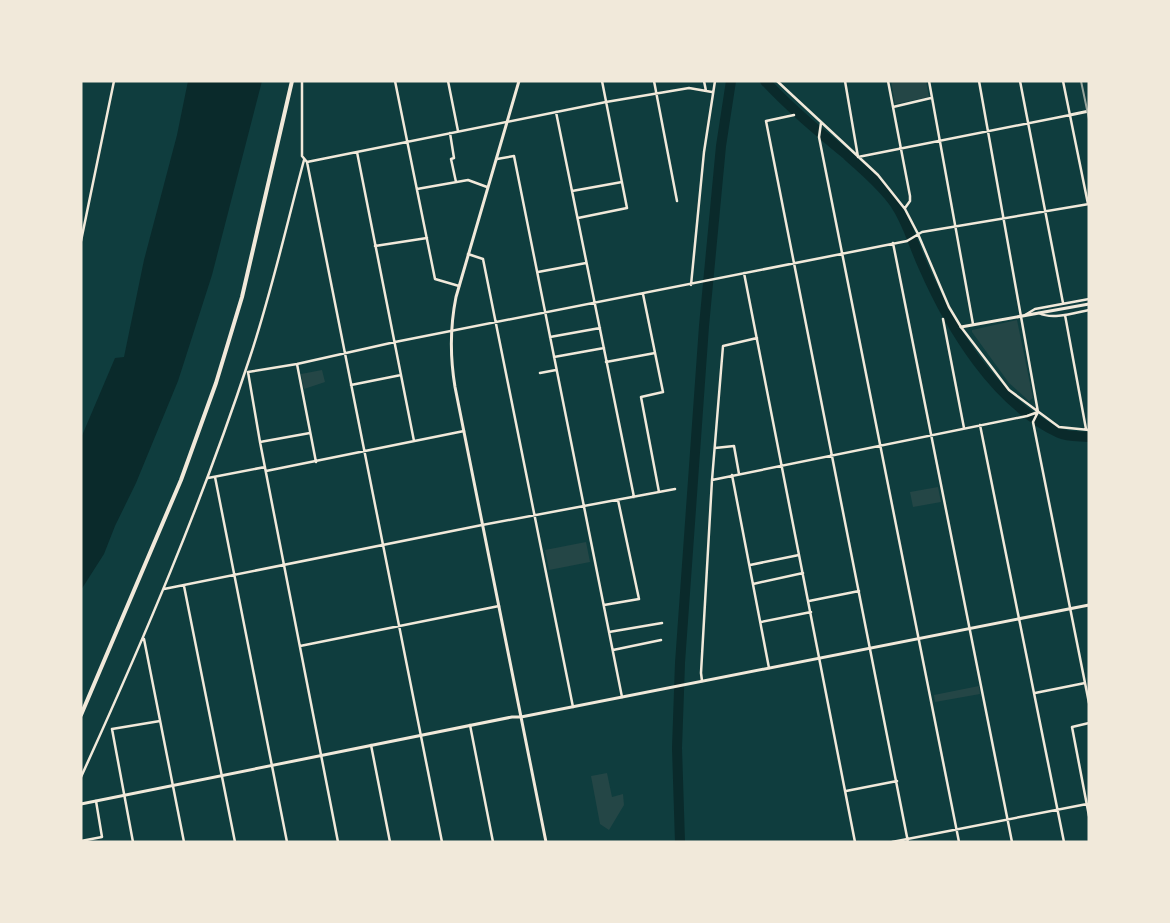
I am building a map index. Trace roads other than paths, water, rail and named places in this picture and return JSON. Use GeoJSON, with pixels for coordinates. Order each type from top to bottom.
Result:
{"type":"FeatureCollection","features":[{"type":"Feature","properties":{"kind":"main road"},"geometry":{"type":"LineString","coordinates":[[81,715],[181,480],[216,383],[242,297],[292,81]]}},
{"type":"Feature","properties":{"kind":"street"},"geometry":{"type":"LineString","coordinates":[[81,241],[114,81]]}},
{"type":"Feature","properties":{"kind":"street"},"geometry":{"type":"LineString","coordinates":[[302,81],[302,156],[305,161],[345,354],[442,842]]}},
{"type":"Feature","properties":{"kind":"street"},"geometry":{"type":"LineString","coordinates":[[395,81],[435,279],[459,286]]}},
{"type":"Feature","properties":{"kind":"street"},"geometry":{"type":"LineString","coordinates":[[448,81],[458,132]]}},
{"type":"Feature","properties":{"kind":"street"},"geometry":{"type":"LineString","coordinates":[[519,81],[453,310],[451,332],[452,372],[546,842]]}},
{"type":"Feature","properties":{"kind":"street"},"geometry":{"type":"LineString","coordinates":[[578,218],[627,208],[602,81]]}},
{"type":"Feature","properties":{"kind":"street"},"geometry":{"type":"LineString","coordinates":[[654,81],[677,200]]}},
{"type":"Feature","properties":{"kind":"street"},"geometry":{"type":"LineString","coordinates":[[704,81],[706,91]]}},
{"type":"Feature","properties":{"kind":"street"},"geometry":{"type":"LineString","coordinates":[[691,285],[704,152],[715,81]]}},
{"type":"Feature","properties":{"kind":"street"},"geometry":{"type":"LineString","coordinates":[[776,81],[821,125],[878,175],[904,209],[949,307],[961,327],[1009,390],[1036,413],[1059,427],[1088,430],[1065,315]]}},
{"type":"Feature","properties":{"kind":"street"},"geometry":{"type":"LineString","coordinates":[[845,81],[858,157]]}},
{"type":"Feature","properties":{"kind":"street"},"geometry":{"type":"LineString","coordinates":[[888,81],[910,196],[910,201],[904,209]]}},
{"type":"Feature","properties":{"kind":"street"},"geometry":{"type":"LineString","coordinates":[[928,81],[973,324]]}},
{"type":"Feature","properties":{"kind":"street"},"geometry":{"type":"LineString","coordinates":[[979,81],[1023,315],[1036,413],[1034,422],[1089,703]]}},
{"type":"Feature","properties":{"kind":"street"},"geometry":{"type":"LineString","coordinates":[[1020,81],[1062,304]]}},
{"type":"Feature","properties":{"kind":"street"},"geometry":{"type":"LineString","coordinates":[[246,372],[297,364],[395,342],[842,254],[909,240],[922,232],[955,225],[1089,204],[1063,81]]}},
{"type":"Feature","properties":{"kind":"street"},"geometry":{"type":"LineString","coordinates":[[305,161],[657,93],[689,88],[712,92]]}},
{"type":"Feature","properties":{"kind":"street"},"geometry":{"type":"LineString","coordinates":[[893,106],[932,98]]}},
{"type":"Feature","properties":{"kind":"street"},"geometry":{"type":"LineString","coordinates":[[858,157],[1089,111]]}},
{"type":"Feature","properties":{"kind":"street"},"geometry":{"type":"LineString","coordinates":[[556,112],[634,497]]}},
{"type":"Feature","properties":{"kind":"street"},"geometry":{"type":"LineString","coordinates":[[794,115],[766,121],[908,840]]}},
{"type":"Feature","properties":{"kind":"street"},"geometry":{"type":"LineString","coordinates":[[821,125],[819,137],[959,842]]}},
{"type":"Feature","properties":{"kind":"street"},"geometry":{"type":"LineString","coordinates":[[450,133],[456,182]]}},
{"type":"Feature","properties":{"kind":"street"},"geometry":{"type":"LineString","coordinates":[[356,152],[414,441]]}},
{"type":"Feature","properties":{"kind":"street"},"geometry":{"type":"LineString","coordinates":[[496,159],[514,156],[622,697]]}},
{"type":"Feature","properties":{"kind":"street"},"geometry":{"type":"LineString","coordinates":[[81,777],[144,637],[208,478],[246,372],[305,161]]}},
{"type":"Feature","properties":{"kind":"street"},"geometry":{"type":"LineString","coordinates":[[416,189],[468,180],[487,187]]}},
{"type":"Feature","properties":{"kind":"street"},"geometry":{"type":"LineString","coordinates":[[572,191],[622,182]]}},
{"type":"Feature","properties":{"kind":"street"},"geometry":{"type":"LineString","coordinates":[[375,246],[426,238]]}},
{"type":"Feature","properties":{"kind":"street"},"geometry":{"type":"LineString","coordinates":[[893,243],[1012,842]]}},
{"type":"Feature","properties":{"kind":"street"},"geometry":{"type":"LineString","coordinates":[[468,254],[483,259],[573,707]]}},
{"type":"Feature","properties":{"kind":"street"},"geometry":{"type":"LineString","coordinates":[[538,272],[586,262]]}},
{"type":"Feature","properties":{"kind":"street"},"geometry":{"type":"LineString","coordinates":[[744,273],[856,842]]}},
{"type":"Feature","properties":{"kind":"street"},"geometry":{"type":"LineString","coordinates":[[643,294],[663,392],[641,397],[659,492]]}},
{"type":"Feature","properties":{"kind":"street"},"geometry":{"type":"LineString","coordinates":[[1023,315],[1035,309],[1089,299]]}},
{"type":"Feature","properties":{"kind":"street"},"geometry":{"type":"LineString","coordinates":[[961,327],[1089,304]]}},
{"type":"Feature","properties":{"kind":"street"},"geometry":{"type":"LineString","coordinates":[[1038,313],[1044,316],[1065,315],[1089,310]]}},
{"type":"Feature","properties":{"kind":"street"},"geometry":{"type":"LineString","coordinates":[[943,319],[964,428]]}},
{"type":"Feature","properties":{"kind":"street"},"geometry":{"type":"LineString","coordinates":[[550,337],[600,328]]}},
{"type":"Feature","properties":{"kind":"street"},"geometry":{"type":"LineString","coordinates":[[702,681],[700,673],[712,480],[723,346],[757,338]]}},
{"type":"Feature","properties":{"kind":"street"},"geometry":{"type":"LineString","coordinates":[[554,357],[604,348]]}},
{"type":"Feature","properties":{"kind":"street"},"geometry":{"type":"LineString","coordinates":[[606,362],[655,353]]}},
{"type":"Feature","properties":{"kind":"street"},"geometry":{"type":"LineString","coordinates":[[297,364],[316,462]]}},
{"type":"Feature","properties":{"kind":"street"},"geometry":{"type":"LineString","coordinates":[[540,373],[556,370]]}},
{"type":"Feature","properties":{"kind":"street"},"geometry":{"type":"LineString","coordinates":[[246,372],[338,842]]}},
{"type":"Feature","properties":{"kind":"street"},"geometry":{"type":"LineString","coordinates":[[351,385],[401,375]]}},
{"type":"Feature","properties":{"kind":"street"},"geometry":{"type":"LineString","coordinates":[[712,480],[1036,413]]}},
{"type":"Feature","properties":{"kind":"street"},"geometry":{"type":"LineString","coordinates":[[980,425],[1064,842]]}},
{"type":"Feature","properties":{"kind":"street"},"geometry":{"type":"LineString","coordinates":[[266,471],[464,431]]}},
{"type":"Feature","properties":{"kind":"street"},"geometry":{"type":"LineString","coordinates":[[260,442],[310,433]]}},
{"type":"Feature","properties":{"kind":"street"},"geometry":{"type":"LineString","coordinates":[[715,448],[734,446],[739,474]]}},
{"type":"Feature","properties":{"kind":"street"},"geometry":{"type":"LineString","coordinates":[[208,478],[265,467]]}},
{"type":"Feature","properties":{"kind":"street"},"geometry":{"type":"LineString","coordinates":[[732,475],[769,668]]}},
{"type":"Feature","properties":{"kind":"street"},"geometry":{"type":"LineString","coordinates":[[215,477],[287,842]]}},
{"type":"Feature","properties":{"kind":"street"},"geometry":{"type":"LineString","coordinates":[[164,589],[482,525],[675,489]]}},
{"type":"Feature","properties":{"kind":"street"},"geometry":{"type":"LineString","coordinates":[[604,605],[639,599],[618,500]]}},
{"type":"Feature","properties":{"kind":"street"},"geometry":{"type":"LineString","coordinates":[[749,566],[800,555]]}},
{"type":"Feature","properties":{"kind":"street"},"geometry":{"type":"LineString","coordinates":[[753,584],[803,573]]}},
{"type":"Feature","properties":{"kind":"street"},"geometry":{"type":"LineString","coordinates":[[184,585],[235,842]]}},
{"type":"Feature","properties":{"kind":"street"},"geometry":{"type":"LineString","coordinates":[[809,601],[859,591]]}},
{"type":"Feature","properties":{"kind":"street"},"geometry":{"type":"LineString","coordinates":[[81,804],[470,725],[573,707],[1089,605]]}},
{"type":"Feature","properties":{"kind":"street"},"geometry":{"type":"LineString","coordinates":[[300,646],[499,606]]}},
{"type":"Feature","properties":{"kind":"street"},"geometry":{"type":"LineString","coordinates":[[760,622],[811,612]]}},
{"type":"Feature","properties":{"kind":"street"},"geometry":{"type":"LineString","coordinates":[[609,632],[662,623]]}},
{"type":"Feature","properties":{"kind":"street"},"geometry":{"type":"LineString","coordinates":[[144,637],[184,842]]}},
{"type":"Feature","properties":{"kind":"street"},"geometry":{"type":"LineString","coordinates":[[613,650],[661,640]]}},
{"type":"Feature","properties":{"kind":"street"},"geometry":{"type":"LineString","coordinates":[[1034,693],[1085,682]]}},
{"type":"Feature","properties":{"kind":"street"},"geometry":{"type":"LineString","coordinates":[[133,842],[112,729],[160,720]]}},
{"type":"Feature","properties":{"kind":"street"},"geometry":{"type":"LineString","coordinates":[[1089,723],[1072,727],[1089,816]]}},
{"type":"Feature","properties":{"kind":"street"},"geometry":{"type":"LineString","coordinates":[[470,725],[493,842]]}},
{"type":"Feature","properties":{"kind":"street"},"geometry":{"type":"LineString","coordinates":[[372,745],[390,842]]}},
{"type":"Feature","properties":{"kind":"street"},"geometry":{"type":"LineString","coordinates":[[846,791],[897,781]]}},
{"type":"Feature","properties":{"kind":"street"},"geometry":{"type":"LineString","coordinates":[[81,841],[102,837],[96,801]]}},
{"type":"Feature","properties":{"kind":"street"},"geometry":{"type":"LineString","coordinates":[[892,842],[1087,804]]}},
{"type":"Feature","properties":{"kind":"waterway"},"geometry":{"type":"LineString","coordinates":[[680,842],[677,748],[680,663],[704,326],[721,146],[731,81]]}},
{"type":"Feature","properties":{"kind":"waterway"},"geometry":{"type":"LineString","coordinates":[[765,81],[815,129],[866,172],[890,197],[903,219],[934,290],[947,314],[977,362],[995,383],[1036,420],[1062,434],[1089,437]]}},
{"type":"Feature","properties":{"kind":"railway"},"geometry":{"type":"LineString","coordinates":[[1081,81],[1089,119]]}}]}
